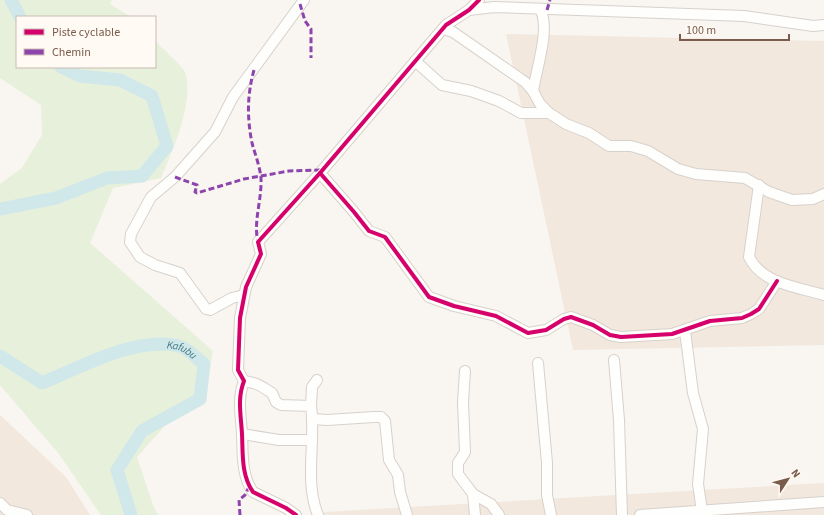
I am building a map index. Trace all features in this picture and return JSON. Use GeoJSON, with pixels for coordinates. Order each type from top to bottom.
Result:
{"type":"FeatureCollection","features":[{"type":"Feature","properties":{"kind":"street"},"geometry":{"type":"LineString","coordinates":[[244,296],[232,298],[210,310],[206,309],[180,274],[155,265],[140,257],[130,242],[131,234],[152,197],[175,177],[215,132],[233,97],[304,0]]}},
{"type":"Feature","properties":{"kind":"street"},"geometry":{"type":"LineString","coordinates":[[244,382],[238,370],[240,354],[239,331],[244,296],[261,254],[258,242],[320,173],[443,29],[457,17],[470,10],[479,0]]}},
{"type":"Feature","properties":{"kind":"street"},"geometry":{"type":"LineString","coordinates":[[470,10],[494,7],[646,11],[744,16],[812,26],[824,25]]}},
{"type":"Feature","properties":{"kind":"street"},"geometry":{"type":"LineString","coordinates":[[533,91],[545,19],[540,9]]}},
{"type":"Feature","properties":{"kind":"street"},"geometry":{"type":"LineString","coordinates":[[443,29],[453,32],[526,82],[540,104],[549,113],[566,124],[589,133],[609,146],[631,146],[648,151],[678,169],[696,174],[745,178],[769,192],[792,200],[814,199],[824,194]]}},
{"type":"Feature","properties":{"kind":"street"},"geometry":{"type":"LineString","coordinates":[[415,61],[442,85],[471,91],[499,101],[521,113],[549,113]]}},
{"type":"Feature","properties":{"kind":"street"},"geometry":{"type":"LineString","coordinates":[[320,173],[369,231],[385,237],[404,265],[420,282],[429,297],[496,316],[528,333],[546,330],[564,319],[571,317],[593,325],[610,335],[620,337],[672,334],[685,331],[710,321],[742,318],[751,314],[759,309],[777,281]]}},
{"type":"Feature","properties":{"kind":"street"},"geometry":{"type":"LineString","coordinates":[[758,185],[749,257],[758,271],[770,279],[824,295]]}},
{"type":"Feature","properties":{"kind":"street"},"geometry":{"type":"LineString","coordinates":[[685,331],[693,393],[703,429],[698,484],[702,511]]}},
{"type":"Feature","properties":{"kind":"street"},"geometry":{"type":"LineString","coordinates":[[614,360],[622,515]]}},
{"type":"Feature","properties":{"kind":"street"},"geometry":{"type":"LineString","coordinates":[[538,363],[547,463],[547,494],[551,515]]}},
{"type":"Feature","properties":{"kind":"street"},"geometry":{"type":"LineString","coordinates":[[465,371],[463,402],[465,452],[457,468],[458,474],[473,494],[491,504],[499,515]]}},
{"type":"Feature","properties":{"kind":"street"},"geometry":{"type":"LineString","coordinates":[[317,380],[312,388],[311,406],[313,419],[311,491],[313,503],[318,515]]}},
{"type":"Feature","properties":{"kind":"street"},"geometry":{"type":"LineString","coordinates":[[244,382],[261,385],[265,390],[272,393],[276,402],[281,406],[311,406]]}},
{"type":"Feature","properties":{"kind":"street"},"geometry":{"type":"LineString","coordinates":[[244,382],[240,388],[239,399],[242,434],[242,459],[252,490],[292,511],[296,515]]}},
{"type":"Feature","properties":{"kind":"street"},"geometry":{"type":"LineString","coordinates":[[313,419],[327,420],[381,417],[385,421],[390,460],[398,475],[400,492],[407,515]]}},
{"type":"Feature","properties":{"kind":"street"},"geometry":{"type":"LineString","coordinates":[[242,434],[279,440],[312,440]]}},
{"type":"Feature","properties":{"kind":"street"},"geometry":{"type":"LineString","coordinates":[[473,494],[475,515]]}},
{"type":"Feature","properties":{"kind":"street"},"geometry":{"type":"LineString","coordinates":[[640,515],[824,502]]}},
{"type":"Feature","properties":{"kind":"street"},"geometry":{"type":"LineString","coordinates":[[0,503],[6,510],[27,515]]}},
{"type":"Feature","properties":{"kind":"shaded area"},"geometry":{"type":"Polygon","coordinates":[[[506,34],[824,41],[824,345],[573,350],[506,34]]]}},
{"type":"Feature","properties":{"kind":"shaded area"},"geometry":{"type":"Polygon","coordinates":[[[0,415],[66,477],[90,515],[0,515],[0,415]]]}},
{"type":"Feature","properties":{"kind":"shaded area"},"geometry":{"type":"Polygon","coordinates":[[[824,483],[824,515],[323,515],[324,512],[824,483]]]}},
{"type":"Feature","properties":{"kind":"green space"},"geometry":{"type":"Polygon","coordinates":[[[0,0],[112,0],[110,4],[129,16],[16,16],[16,68],[156,68],[156,42],[185,72],[187,97],[185,112],[176,141],[161,178],[113,188],[90,243],[213,351],[207,384],[178,411],[137,457],[153,505],[158,515],[101,515],[59,454],[0,385],[0,184],[22,168],[42,135],[41,105],[0,78],[0,0]]]}},
{"type":"Feature","properties":{"kind":"waterway","name":"Kafubu"},"geometry":{"type":"LineString","coordinates":[[11,0],[19,16]]}},
{"type":"Feature","properties":{"kind":"waterway","name":"Kafubu"},"geometry":{"type":"LineString","coordinates":[[0,209],[56,198],[107,178],[142,176],[167,146],[152,96],[120,80],[80,76],[63,68]]}},
{"type":"Feature","properties":{"kind":"waterway","name":"Kafubu"},"geometry":{"type":"LineString","coordinates":[[0,356],[42,383],[109,355],[145,345],[162,344],[179,346],[189,351],[204,364],[200,399],[142,431],[117,470],[131,515]]}},
{"type":"Feature","properties":{"kind":"marked path"},"geometry":{"type":"LineString","coordinates":[[547,10],[550,0]]}},
{"type":"Feature","properties":{"kind":"marked path"},"geometry":{"type":"LineString","coordinates":[[300,4],[305,21],[311,29],[311,58]]}},
{"type":"Feature","properties":{"kind":"marked path"},"geometry":{"type":"LineString","coordinates":[[254,70],[249,97],[249,125],[261,178],[256,227],[258,242]]}},
{"type":"Feature","properties":{"kind":"marked path"},"geometry":{"type":"LineString","coordinates":[[175,177],[197,185],[195,192],[197,193],[244,179],[289,171],[323,170]]}},
{"type":"Feature","properties":{"kind":"marked path"},"geometry":{"type":"LineString","coordinates":[[240,515],[239,500],[245,495],[250,485]]}},
{"type":"Feature","properties":{"kind":"cycle path"},"geometry":{"type":"LineString","coordinates":[[296,515],[286,508],[253,492],[246,478],[243,464],[240,401],[244,381],[238,370],[240,318],[246,287],[261,254],[258,242],[320,173],[446,25],[469,10],[479,0]]}},
{"type":"Feature","properties":{"kind":"cycle path"},"geometry":{"type":"LineString","coordinates":[[320,173],[369,231],[385,237],[429,297],[454,306],[496,316],[528,333],[546,330],[564,319],[571,317],[593,325],[610,335],[621,337],[672,334],[710,321],[742,318],[751,314],[759,309],[777,281]]}}]}
